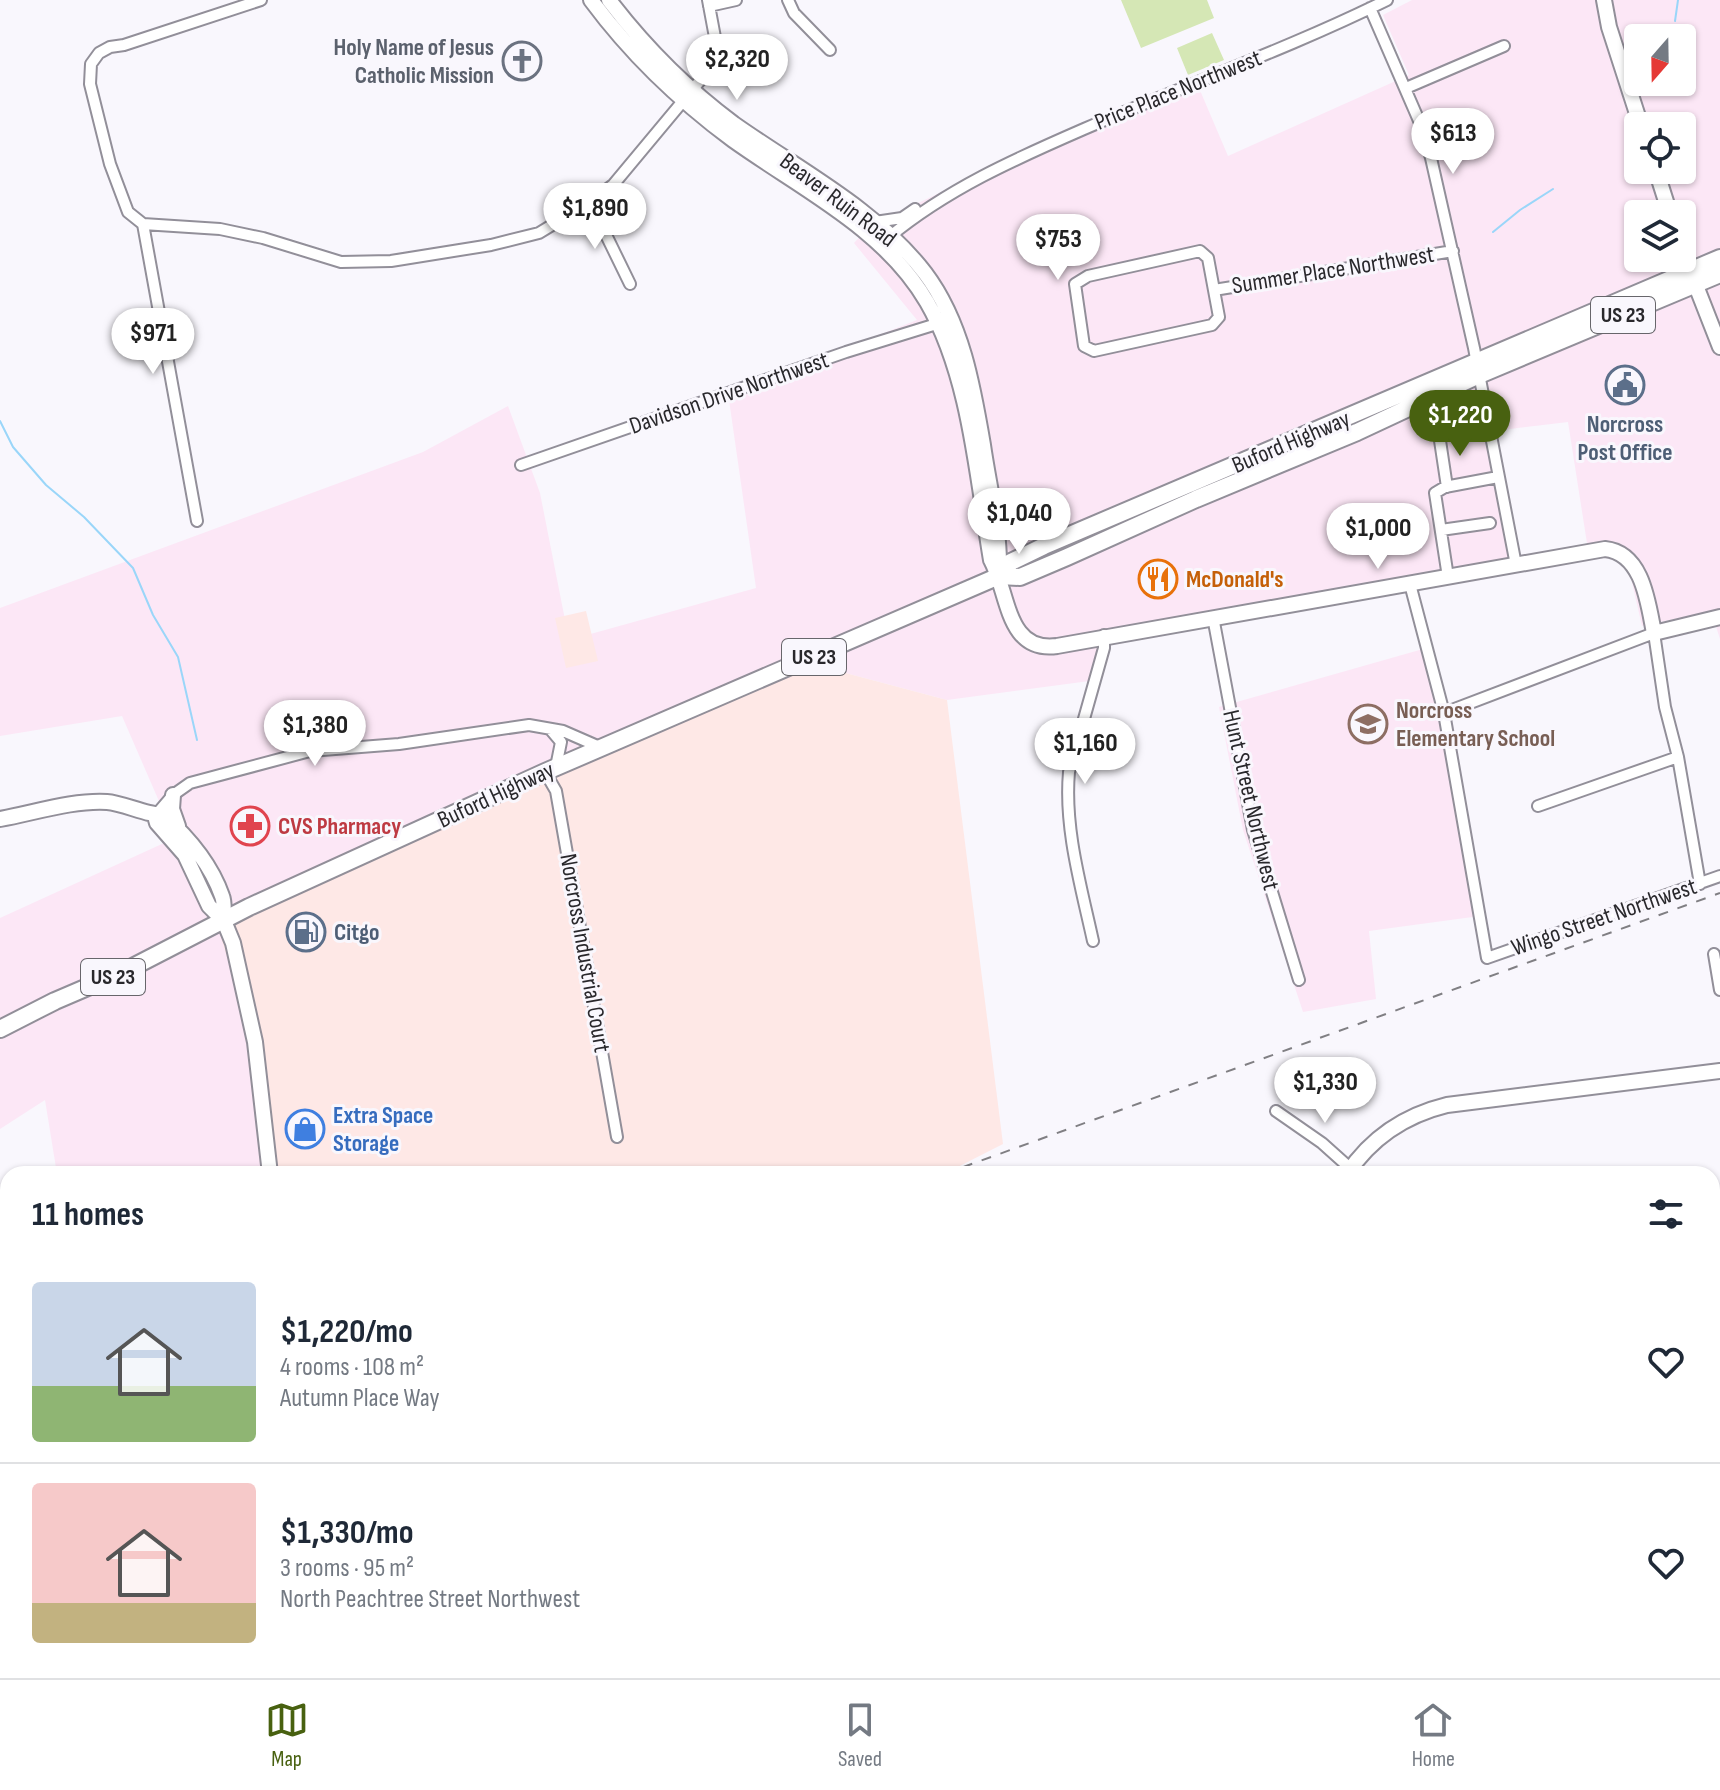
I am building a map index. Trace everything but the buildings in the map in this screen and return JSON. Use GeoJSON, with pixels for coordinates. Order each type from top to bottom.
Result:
{"type":"FeatureCollection","features":[{"type":"Feature","properties":{"kind":"main road","name":"Buford Highway"},"geometry":{"type":"LineString","coordinates":[[999,576],[1020,577],[1214,483],[1693,278],[1720,258]]}},
{"type":"Feature","properties":{"kind":"main road","name":"Buford Highway"},"geometry":{"type":"LineString","coordinates":[[1693,278],[1720,274]]}},
{"type":"Feature","properties":{"kind":"main road","name":"Buford Highway"},"geometry":{"type":"LineString","coordinates":[[0,1029],[125,971],[249,907],[550,770],[999,576],[1011,562],[1044,546],[1214,483]]}},
{"type":"Feature","properties":{"kind":"street"},"geometry":{"type":"LineString","coordinates":[[261,0],[99,53],[91,64],[91,94],[110,164],[128,212],[143,224],[220,229],[263,238],[341,262],[367,262],[491,245],[539,233],[590,202],[613,185],[713,65],[717,48],[709,3],[736,0]]}},
{"type":"Feature","properties":{"kind":"street","name":"Beaver Ruin Road"},"geometry":{"type":"LineString","coordinates":[[591,0],[646,66],[734,123],[875,222],[886,240]]}},
{"type":"Feature","properties":{"kind":"street","name":"Beaver Ruin Road"},"geometry":{"type":"LineString","coordinates":[[609,0],[688,95],[732,139],[886,240],[925,273],[944,322],[991,560],[999,576]]}},
{"type":"Feature","properties":{"kind":"street"},"geometry":{"type":"LineString","coordinates":[[788,0],[794,13],[830,50]]}},
{"type":"Feature","properties":{"kind":"street","name":"Price Place Northwest"},"geometry":{"type":"LineString","coordinates":[[875,222],[902,218],[937,194],[1387,0]]}},
{"type":"Feature","properties":{"kind":"street"},"geometry":{"type":"LineString","coordinates":[[1604,0],[1609,27],[1636,112]]}},
{"type":"Feature","properties":{"kind":"street"},"geometry":{"type":"LineString","coordinates":[[1370,8],[1406,88],[1430,155],[1478,369],[1516,565]]}},
{"type":"Feature","properties":{"kind":"street"},"geometry":{"type":"LineString","coordinates":[[1406,88],[1504,46]]}},
{"type":"Feature","properties":{"kind":"street","name":"Price Place Northwest"},"geometry":{"type":"LineString","coordinates":[[886,240],[919,214],[970,182]]}},
{"type":"Feature","properties":{"kind":"street"},"geometry":{"type":"LineString","coordinates":[[590,202],[630,284]]}},
{"type":"Feature","properties":{"kind":"street"},"geometry":{"type":"LineString","coordinates":[[143,224],[197,521]]}},
{"type":"Feature","properties":{"kind":"street"},"geometry":{"type":"LineString","coordinates":[[1200,251],[1208,258],[1214,290],[1219,317],[1212,325],[1094,351],[1084,346],[1075,284],[1088,276],[1200,251]]}},
{"type":"Feature","properties":{"kind":"street","name":"Summer Place Northwest"},"geometry":{"type":"LineString","coordinates":[[1214,290],[1453,251]]}},
{"type":"Feature","properties":{"kind":"street"},"geometry":{"type":"LineString","coordinates":[[1691,272],[1720,347]]}},
{"type":"Feature","properties":{"kind":"street","name":"Beaver Ruin Road"},"geometry":{"type":"LineString","coordinates":[[944,322],[963,348],[970,378],[999,537],[999,576]]}},
{"type":"Feature","properties":{"kind":"street","name":"Davidson Drive Northwest"},"geometry":{"type":"LineString","coordinates":[[521,465],[846,352],[944,322]]}},
{"type":"Feature","properties":{"kind":"street"},"geometry":{"type":"LineString","coordinates":[[1439,434],[1447,487]]}},
{"type":"Feature","properties":{"kind":"street"},"geometry":{"type":"LineString","coordinates":[[1448,577],[1435,496],[1437,490],[1498,477]]}},
{"type":"Feature","properties":{"kind":"street"},"geometry":{"type":"LineString","coordinates":[[1441,530],[1490,523]]}},
{"type":"Feature","properties":{"kind":"street"},"geometry":{"type":"LineString","coordinates":[[999,537],[1002,544],[1022,552],[1044,546]]}},
{"type":"Feature","properties":{"kind":"street"},"geometry":{"type":"LineString","coordinates":[[999,576],[1017,631],[1028,643],[1049,647],[1599,550],[1619,552],[1629,558],[1636,569],[1654,633],[1665,707],[1678,757],[1700,884]]}},
{"type":"Feature","properties":{"kind":"street"},"geometry":{"type":"LineString","coordinates":[[1410,584],[1444,713],[1654,633],[1720,617]]}},
{"type":"Feature","properties":{"kind":"street","name":"Hunt Street Northwest"},"geometry":{"type":"LineString","coordinates":[[1213,617],[1253,830],[1299,980]]}},
{"type":"Feature","properties":{"kind":"street"},"geometry":{"type":"LineString","coordinates":[[1093,941],[1073,840],[1068,787],[1069,772],[1104,648],[1104,635]]}},
{"type":"Feature","properties":{"kind":"street","name":"Wingo Street Northwest"},"geometry":{"type":"LineString","coordinates":[[1444,713],[1487,958],[1720,876]]}},
{"type":"Feature","properties":{"kind":"street"},"geometry":{"type":"LineString","coordinates":[[155,816],[173,795],[190,783],[310,751],[408,743],[529,725],[563,731],[602,748]]}},
{"type":"Feature","properties":{"kind":"street","name":"Norcross Industrial Court"},"geometry":{"type":"LineString","coordinates":[[550,729],[561,742],[550,770],[617,1137]]}},
{"type":"Feature","properties":{"kind":"street"},"geometry":{"type":"LineString","coordinates":[[1538,806],[1678,757]]}},
{"type":"Feature","properties":{"kind":"street"},"geometry":{"type":"LineString","coordinates":[[173,795],[172,809],[176,822],[223,897],[224,921],[240,964],[255,1042],[269,1166]]}},
{"type":"Feature","properties":{"kind":"street"},"geometry":{"type":"LineString","coordinates":[[0,819],[105,802],[130,805],[155,816],[162,814],[183,832]]}},
{"type":"Feature","properties":{"kind":"street"},"geometry":{"type":"LineString","coordinates":[[155,816],[157,823],[191,865],[209,906],[224,921]]}},
{"type":"Feature","properties":{"kind":"street"},"geometry":{"type":"LineString","coordinates":[[1714,954],[1720,990]]}},
{"type":"Feature","properties":{"kind":"street"},"geometry":{"type":"LineString","coordinates":[[1353,1166],[1371,1145],[1396,1124],[1419,1112],[1447,1105],[1720,1071]]}},
{"type":"Feature","properties":{"kind":"street"},"geometry":{"type":"LineString","coordinates":[[1276,1111],[1322,1143],[1344,1166]]}},
{"type":"Feature","properties":{"kind":"shaded area"},"geometry":{"type":"Polygon","coordinates":[[[1412,0],[1720,0],[1720,639],[1711,611],[1642,626],[1625,552],[1589,556],[1568,422],[1485,432],[1517,564],[1300,611],[1175,623],[1102,636],[1097,680],[947,700],[808,663],[260,1063],[272,1166],[56,1166],[45,1100],[0,1129],[0,918],[175,838],[122,716],[0,736],[0,608],[423,452],[508,406],[540,493],[569,640],[756,588],[727,386],[813,361],[917,320],[854,243],[871,225],[980,174],[1196,81],[1228,156],[1409,75],[1383,15],[1412,0]]]}},
{"type":"Feature","properties":{"kind":"shaded area"},"geometry":{"type":"Polygon","coordinates":[[[586,611],[598,661],[566,668],[555,618],[586,611]]]}},
{"type":"Feature","properties":{"kind":"shaded area"},"geometry":{"type":"Polygon","coordinates":[[[1423,649],[1444,732],[1480,916],[1369,931],[1376,999],[1303,1012],[1243,830],[1219,707],[1423,649]]]}},
{"type":"Feature","properties":{"kind":"shaded area"},"geometry":{"type":"Polygon","coordinates":[[[808,663],[947,700],[1003,1144],[960,1166],[272,1166],[260,1063],[215,918],[808,663]]]}},
{"type":"Feature","properties":{"kind":"green space"},"geometry":{"type":"Polygon","coordinates":[[[1121,0],[1207,0],[1214,18],[1141,48],[1121,0]]]}},
{"type":"Feature","properties":{"kind":"green space"},"geometry":{"type":"Polygon","coordinates":[[[1212,33],[1224,60],[1188,75],[1177,48],[1212,33]]]}},
{"type":"Feature","properties":{"kind":"waterway"},"geometry":{"type":"LineString","coordinates":[[1675,21],[1678,0]]}},
{"type":"Feature","properties":{"kind":"waterway"},"geometry":{"type":"LineString","coordinates":[[1493,232],[1553,189]]}},
{"type":"Feature","properties":{"kind":"waterway"},"geometry":{"type":"LineString","coordinates":[[0,421],[13,447],[46,485],[84,517],[133,568],[153,615],[178,657],[197,740]]}},
{"type":"Feature","properties":{"kind":"railway"},"geometry":{"type":"LineString","coordinates":[[966,1166],[1720,893]]}},
{"type":"Feature","properties":{"kind":"place","name":"Holy Name of Jesus Catholic Mission"},"geometry":{"type":"Point","coordinates":[522,61]}},
{"type":"Feature","properties":{"kind":"place","name":"Norcross Post Office"},"geometry":{"type":"Point","coordinates":[1625,385]}},
{"type":"Feature","properties":{"kind":"place","name":"McDonald's"},"geometry":{"type":"Point","coordinates":[1158,579]}},
{"type":"Feature","properties":{"kind":"place","name":"Norcross Elementary School"},"geometry":{"type":"Point","coordinates":[1368,724]}},
{"type":"Feature","properties":{"kind":"place","name":"CVS Pharmacy"},"geometry":{"type":"Point","coordinates":[250,826]}},
{"type":"Feature","properties":{"kind":"place","name":"Citgo"},"geometry":{"type":"Point","coordinates":[306,932]}},
{"type":"Feature","properties":{"kind":"place","name":"Extra Space Storage"},"geometry":{"type":"Point","coordinates":[305,1129]}}]}
